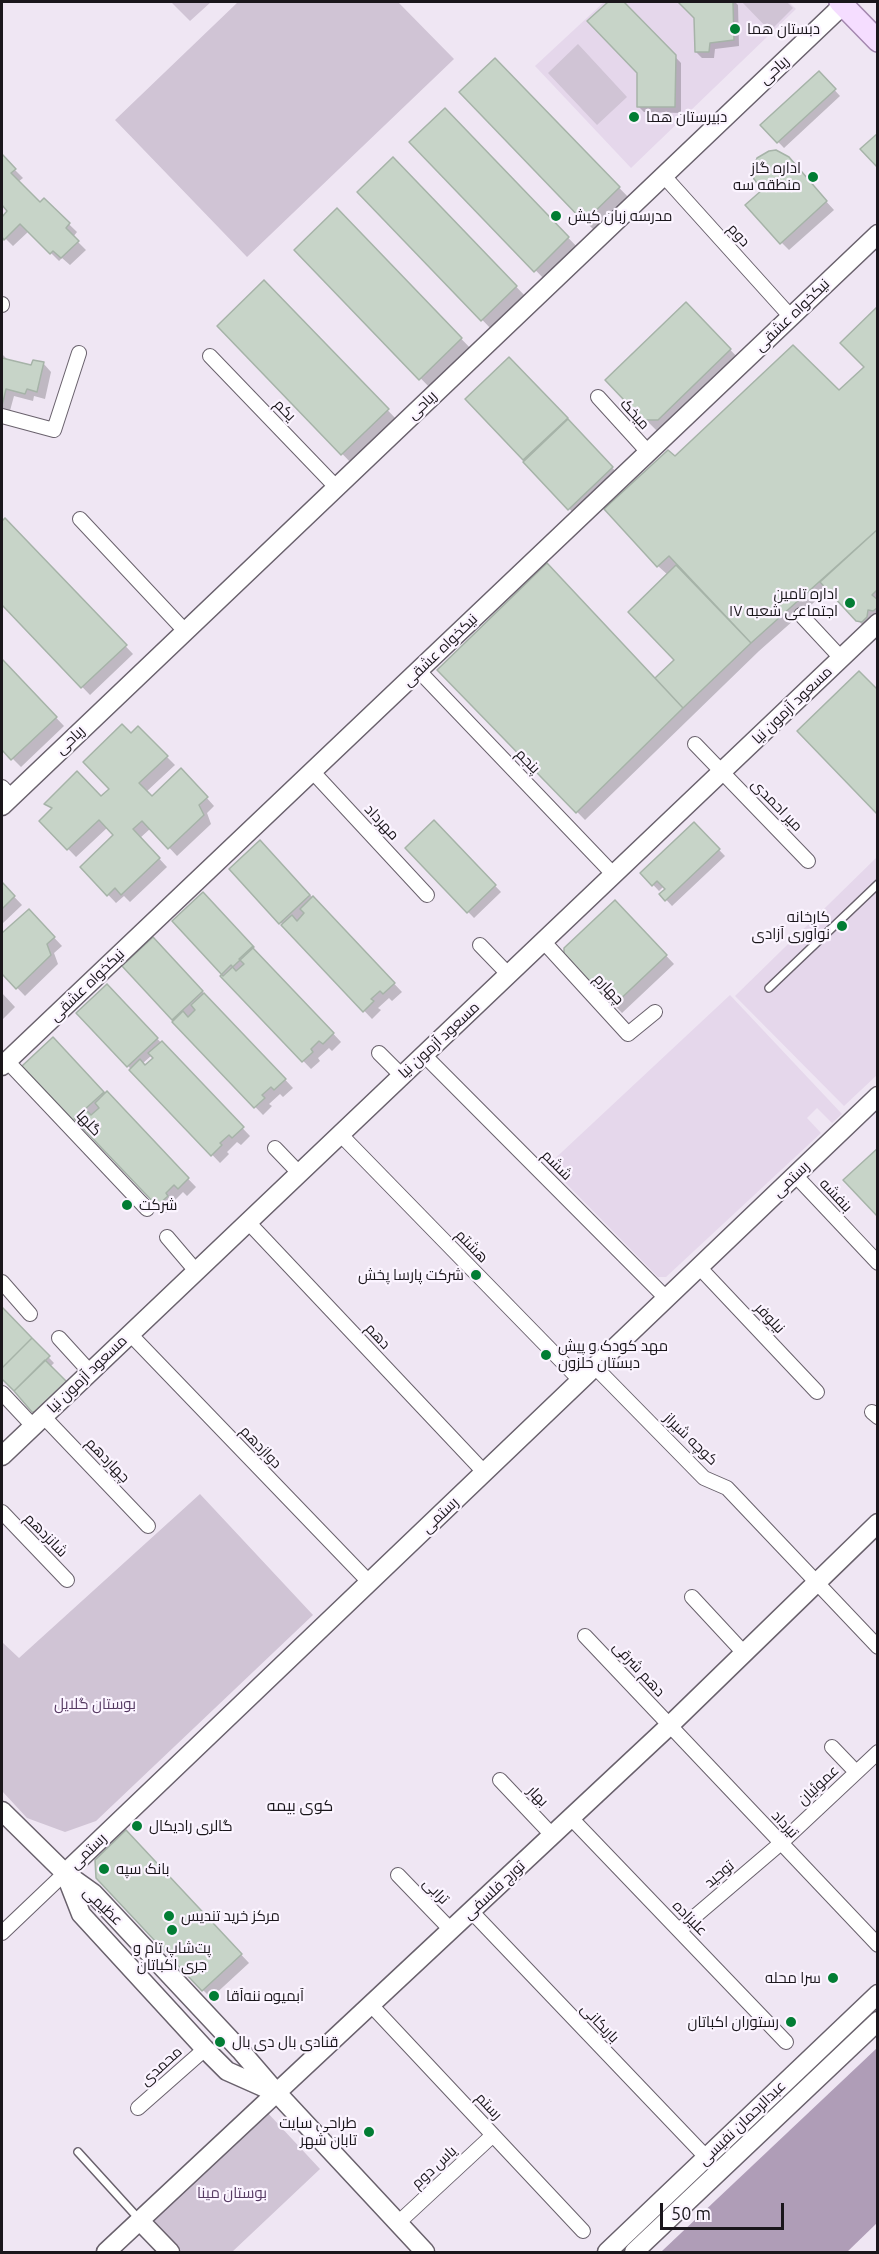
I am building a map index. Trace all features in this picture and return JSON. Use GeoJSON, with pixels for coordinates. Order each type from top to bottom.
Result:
{"type":"FeatureCollection","features":[{"type":"Feature","properties":{"kind":"main road"},"geometry":{"type":"LineString","coordinates":[[842,3],[878,41]]}},
{"type":"Feature","properties":{"kind":"street","name":"ریاحی"},"geometry":{"type":"LineString","coordinates":[[5,797],[185,631],[842,3]]}},
{"type":"Feature","properties":{"kind":"street","name":"دوم"},"geometry":{"type":"LineString","coordinates":[[663,175],[791,317]]}},
{"type":"Feature","properties":{"kind":"street","name":"نیکخواه عشقی"},"geometry":{"type":"LineString","coordinates":[[4,1064],[878,234]]}},
{"type":"Feature","properties":{"kind":"street"},"geometry":{"type":"LineString","coordinates":[[2,416],[54,430],[80,353]]}},
{"type":"Feature","properties":{"kind":"street","name":"یکم"},"geometry":{"type":"LineString","coordinates":[[210,356],[336,487]]}},
{"type":"Feature","properties":{"kind":"street","name":"میخک"},"geometry":{"type":"LineString","coordinates":[[598,398],[648,452]]}},
{"type":"Feature","properties":{"kind":"street"},"geometry":{"type":"LineString","coordinates":[[80,519],[185,631]]}},
{"type":"Feature","properties":{"kind":"street"},"geometry":{"type":"LineString","coordinates":[[801,615],[841,658]]}},
{"type":"Feature","properties":{"kind":"street","name":"مسعود آزمون نیا"},"geometry":{"type":"LineString","coordinates":[[2,1456],[878,623]]}},
{"type":"Feature","properties":{"kind":"street","name":"پنجم"},"geometry":{"type":"LineString","coordinates":[[418,670],[613,874]]}},
{"type":"Feature","properties":{"kind":"street","name":"میر احمدی"},"geometry":{"type":"LineString","coordinates":[[695,744],[808,861]]}},
{"type":"Feature","properties":{"kind":"street","name":"مهرداد"},"geometry":{"type":"LineString","coordinates":[[312,771],[427,895]]}},
{"type":"Feature","properties":{"kind":"street","name":"چهارم"},"geometry":{"type":"LineString","coordinates":[[543,941],[628,1034],[655,1012]]}},
{"type":"Feature","properties":{"kind":"street"},"geometry":{"type":"LineString","coordinates":[[480,945],[508,974]]}},
{"type":"Feature","properties":{"kind":"street"},"geometry":{"type":"LineString","coordinates":[[380,1053],[402,1076]]}},
{"type":"Feature","properties":{"kind":"street","name":"ششم"},"geometry":{"type":"LineString","coordinates":[[424,1055],[666,1298]]}},
{"type":"Feature","properties":{"kind":"street","name":"گلها"},"geometry":{"type":"LineString","coordinates":[[4,1064],[147,1209]]}},
{"type":"Feature","properties":{"kind":"street","name":"رستمی"},"geometry":{"type":"LineString","coordinates":[[2,1933],[878,1096]]}},
{"type":"Feature","properties":{"kind":"street","name":"هشتم"},"geometry":{"type":"LineString","coordinates":[[340,1134],[580,1380]]}},
{"type":"Feature","properties":{"kind":"street"},"geometry":{"type":"LineString","coordinates":[[275,1148],[299,1173]]}},
{"type":"Feature","properties":{"kind":"street","name":"بنفشه"},"geometry":{"type":"LineString","coordinates":[[795,1175],[878,1263]]}},
{"type":"Feature","properties":{"kind":"street","name":"دهم"},"geometry":{"type":"LineString","coordinates":[[248,1222],[484,1472]]}},
{"type":"Feature","properties":{"kind":"street"},"geometry":{"type":"LineString","coordinates":[[167,1237],[196,1271]]}},
{"type":"Feature","properties":{"kind":"street","name":"نیلوفر"},"geometry":{"type":"LineString","coordinates":[[699,1267],[817,1392]]}},
{"type":"Feature","properties":{"kind":"street"},"geometry":{"type":"LineString","coordinates":[[2,1282],[30,1314]]}},
{"type":"Feature","properties":{"kind":"street","name":"دوازدهم"},"geometry":{"type":"LineString","coordinates":[[130,1334],[369,1582]]}},
{"type":"Feature","properties":{"kind":"street"},"geometry":{"type":"LineString","coordinates":[[59,1338],[90,1372]]}},
{"type":"Feature","properties":{"kind":"street","name":"کوچه شیراز"},"geometry":{"type":"LineString","coordinates":[[595,1367],[704,1478],[727,1488],[878,1647]]}},
{"type":"Feature","properties":{"kind":"street","name":"چهاردهم"},"geometry":{"type":"LineString","coordinates":[[2,1393],[38,1421],[148,1526]]}},
{"type":"Feature","properties":{"kind":"street","name":"شانزدهم"},"geometry":{"type":"LineString","coordinates":[[2,1512],[67,1580]]}},
{"type":"Feature","properties":{"kind":"street","name":"تورج فلسفی"},"geometry":{"type":"LineString","coordinates":[[106,2253],[669,1726],[878,1523]]}},
{"type":"Feature","properties":{"kind":"street"},"geometry":{"type":"LineString","coordinates":[[692,1597],[744,1653]]}},
{"type":"Feature","properties":{"kind":"street","name":"دهم شرقی"},"geometry":{"type":"LineString","coordinates":[[585,1636],[669,1726]]}},
{"type":"Feature","properties":{"kind":"street","name":"تیرداد"},"geometry":{"type":"LineString","coordinates":[[669,1726],[878,1945]]}},
{"type":"Feature","properties":{"kind":"street"},"geometry":{"type":"LineString","coordinates":[[832,1747],[856,1772]]}},
{"type":"Feature","properties":{"kind":"street"},"geometry":{"type":"LineString","coordinates":[[872,1757],[878,1773]]}},
{"type":"Feature","properties":{"kind":"street","name":"عموئیان"},"geometry":{"type":"LineString","coordinates":[[781,1843],[872,1757]]}},
{"type":"Feature","properties":{"kind":"street","name":"بهار"},"geometry":{"type":"LineString","coordinates":[[500,1780],[552,1835]]}},
{"type":"Feature","properties":{"kind":"street"},"geometry":{"type":"LineString","coordinates":[[2,1811],[65,1873]]}},
{"type":"Feature","properties":{"kind":"street","name":"علیزاده"},"geometry":{"type":"LineString","coordinates":[[571,1818],[786,2042]]}},
{"type":"Feature","properties":{"kind":"street","name":"توحید"},"geometry":{"type":"LineString","coordinates":[[679,1930],[781,1843]]}},
{"type":"Feature","properties":{"kind":"street","name":"عظیمی"},"geometry":{"type":"LineString","coordinates":[[65,1873],[81,1914],[205,2049],[227,2071],[277,2093]]}},
{"type":"Feature","properties":{"kind":"street","name":"عظیمی"},"geometry":{"type":"LineString","coordinates":[[65,1873],[93,1893],[240,2050],[424,2253]]}},
{"type":"Feature","properties":{"kind":"street","name":"ترابی"},"geometry":{"type":"LineString","coordinates":[[398,1875],[451,1930]]}},
{"type":"Feature","properties":{"kind":"street","name":"باریکانی"},"geometry":{"type":"LineString","coordinates":[[471,1911],[706,2157]]}},
{"type":"Feature","properties":{"kind":"street","name":"عبدالرحمان نفیسی"},"geometry":{"type":"LineString","coordinates":[[607,2253],[878,1994]]}},
{"type":"Feature","properties":{"kind":"street","name":"رستم"},"geometry":{"type":"LineString","coordinates":[[371,2005],[583,2231]]}},
{"type":"Feature","properties":{"kind":"street","name":"عبدالرحمان نفیسی"},"geometry":{"type":"LineString","coordinates":[[634,2253],[878,2021]]}},
{"type":"Feature","properties":{"kind":"street","name":"محمدی"},"geometry":{"type":"LineString","coordinates":[[138,2109],[205,2049]]}},
{"type":"Feature","properties":{"kind":"street","name":"یاس دوم"},"geometry":{"type":"LineString","coordinates":[[398,2223],[493,2135]]}},
{"type":"Feature","properties":{"kind":"street"},"geometry":{"type":"LineString","coordinates":[[140,2221],[170,2253]]}},
{"type":"Feature","properties":{"kind":"lane"},"geometry":{"type":"LineString","coordinates":[[770,988],[878,884]]}},
{"type":"Feature","properties":{"kind":"lane"},"geometry":{"type":"LineString","coordinates":[[78,2152],[140,2221]]}},
{"type":"Feature","properties":{"kind":"shaded area","name":"دبیرستان هما"},"geometry":{"type":"Polygon","coordinates":[[[604,2],[789,2],[796,9],[631,168],[535,66],[604,2]]]}},
{"type":"Feature","properties":{"kind":"shaded area","name":"کارخانه نوآوری آزادی"},"geometry":{"type":"Polygon","coordinates":[[[877,857],[877,1075],[844,1106],[735,996],[877,857]]]}},
{"type":"Feature","properties":{"kind":"shaded area"},"geometry":{"type":"Polygon","coordinates":[[[730,995],[842,1114],[832,1123],[817,1108],[807,1118],[821,1133],[666,1277],[658,1277],[548,1165],[730,995]]]}},
{"type":"Feature","properties":{"kind":"shaded area"},"geometry":{"type":"Polygon","coordinates":[[[877,2048],[877,2223],[847,2252],[662,2251],[877,2048]]]}},
{"type":"Feature","properties":{"kind":"green space"},"geometry":{"type":"Polygon","coordinates":[[[171,2],[211,2],[190,21],[171,2]]]}},
{"type":"Feature","properties":{"kind":"green space"},"geometry":{"type":"Polygon","coordinates":[[[238,2],[398,2],[454,59],[247,257],[115,120],[238,2]]]}},
{"type":"Feature","properties":{"kind":"green space"},"geometry":{"type":"Polygon","coordinates":[[[742,2],[787,2],[793,8],[770,31],[742,2]]]}},
{"type":"Feature","properties":{"kind":"green space"},"geometry":{"type":"Polygon","coordinates":[[[578,44],[627,97],[597,125],[548,73],[578,44]]]}},
{"type":"Feature","properties":{"kind":"green space","name":"بوستان گلایل"},"geometry":{"type":"Polygon","coordinates":[[[200,1494],[313,1615],[96,1821],[65,1832],[27,1818],[2,1791],[2,1642],[19,1658],[200,1494]]]}},
{"type":"Feature","properties":{"kind":"green space","name":"بوستان مینا"},"geometry":{"type":"Polygon","coordinates":[[[266,2111],[320,2169],[232,2252],[178,2252],[145,2217],[266,2111]]]}},
{"type":"Feature","properties":{"kind":"building"},"geometry":{"type":"Polygon","coordinates":[[[608,2],[624,2],[676,55],[675,107],[637,107],[637,73],[587,21],[608,2]]]}},
{"type":"Feature","properties":{"kind":"building"},"geometry":{"type":"Polygon","coordinates":[[[678,2],[733,2],[734,40],[710,43],[709,52],[695,52],[694,18],[678,2]]]}},
{"type":"Feature","properties":{"kind":"building"},"geometry":{"type":"Polygon","coordinates":[[[495,58],[620,187],[584,222],[459,92],[495,58]]]}},
{"type":"Feature","properties":{"kind":"building"},"geometry":{"type":"Polygon","coordinates":[[[819,71],[836,89],[777,143],[760,125],[819,71]]]}},
{"type":"Feature","properties":{"kind":"building"},"geometry":{"type":"Polygon","coordinates":[[[445,108],[569,237],[534,272],[409,142],[445,108]]]}},
{"type":"Feature","properties":{"kind":"building"},"geometry":{"type":"Polygon","coordinates":[[[878,133],[878,168],[860,149],[878,133]]]}},
{"type":"Feature","properties":{"kind":"building"},"geometry":{"type":"Polygon","coordinates":[[[776,150],[789,157],[827,201],[780,244],[745,205],[762,190],[752,172],[757,158],[776,150]]]}},
{"type":"Feature","properties":{"kind":"building"},"geometry":{"type":"Polygon","coordinates":[[[2,154],[16,169],[11,173],[40,202],[44,198],[70,223],[66,228],[79,241],[61,258],[53,251],[50,254],[20,224],[4,240],[2,237],[2,217],[7,211],[2,205],[2,154]]]}},
{"type":"Feature","properties":{"kind":"building"},"geometry":{"type":"Polygon","coordinates":[[[393,157],[517,286],[481,321],[357,192],[393,157]]]}},
{"type":"Feature","properties":{"kind":"building"},"geometry":{"type":"Polygon","coordinates":[[[337,208],[462,338],[419,380],[294,250],[337,208]]]}},
{"type":"Feature","properties":{"kind":"building"},"geometry":{"type":"Polygon","coordinates":[[[264,280],[389,409],[341,455],[217,326],[264,280]]]}},
{"type":"Feature","properties":{"kind":"building"},"geometry":{"type":"Polygon","coordinates":[[[686,302],[731,349],[658,420],[643,420],[605,380],[686,302]]]}},
{"type":"Feature","properties":{"kind":"building"},"geometry":{"type":"Polygon","coordinates":[[[878,306],[878,529],[751,643],[669,556],[657,567],[604,509],[668,450],[675,456],[793,345],[839,390],[864,367],[840,343],[878,306]]]}},
{"type":"Feature","properties":{"kind":"building"},"geometry":{"type":"Polygon","coordinates":[[[509,357],[568,418],[523,460],[465,399],[509,357]]]}},
{"type":"Feature","properties":{"kind":"building"},"geometry":{"type":"Polygon","coordinates":[[[2,358],[31,365],[33,360],[44,362],[37,392],[27,389],[25,394],[6,389],[2,406],[2,358]]]}},
{"type":"Feature","properties":{"kind":"building"},"geometry":{"type":"Polygon","coordinates":[[[568,419],[613,467],[568,510],[523,462],[568,419]]]}},
{"type":"Feature","properties":{"kind":"building"},"geometry":{"type":"Polygon","coordinates":[[[5,518],[127,645],[81,688],[2,605],[2,521],[5,518]]]}},
{"type":"Feature","properties":{"kind":"building"},"geometry":{"type":"Polygon","coordinates":[[[878,529],[878,589],[872,595],[878,600],[877,608],[873,611],[868,610],[867,617],[862,622],[856,621],[820,582],[878,529]]]}},
{"type":"Feature","properties":{"kind":"building"},"geometry":{"type":"Polygon","coordinates":[[[547,563],[683,708],[576,813],[437,670],[547,563]]]}},
{"type":"Feature","properties":{"kind":"building"},"geometry":{"type":"Polygon","coordinates":[[[676,565],[751,643],[683,708],[655,678],[674,660],[628,612],[676,565]]]}},
{"type":"Feature","properties":{"kind":"building"},"geometry":{"type":"Polygon","coordinates":[[[2,659],[57,717],[11,760],[2,750],[2,659]]]}},
{"type":"Feature","properties":{"kind":"building"},"geometry":{"type":"Polygon","coordinates":[[[859,671],[878,690],[878,815],[797,731],[859,671]]]}},
{"type":"Feature","properties":{"kind":"building"},"geometry":{"type":"Polygon","coordinates":[[[122,724],[131,733],[138,726],[168,756],[139,783],[152,796],[181,768],[208,797],[199,805],[204,815],[168,849],[142,821],[133,829],[160,858],[121,895],[115,888],[107,896],[80,867],[113,835],[99,820],[67,850],[39,821],[52,808],[44,804],[77,771],[101,796],[109,789],[83,762],[122,724]]]}},
{"type":"Feature","properties":{"kind":"building"},"geometry":{"type":"Polygon","coordinates":[[[434,820],[496,885],[467,913],[405,848],[434,820]]]}},
{"type":"Feature","properties":{"kind":"building"},"geometry":{"type":"Polygon","coordinates":[[[694,822],[720,849],[665,901],[659,894],[665,889],[657,881],[652,886],[640,873],[694,822]]]}},
{"type":"Feature","properties":{"kind":"building"},"geometry":{"type":"Polygon","coordinates":[[[260,840],[310,895],[279,924],[229,869],[260,840]]]}},
{"type":"Feature","properties":{"kind":"building"},"geometry":{"type":"Polygon","coordinates":[[[2,882],[15,896],[2,909],[2,882]]]}},
{"type":"Feature","properties":{"kind":"building"},"geometry":{"type":"Polygon","coordinates":[[[203,892],[254,947],[223,976],[172,921],[203,892]]]}},
{"type":"Feature","properties":{"kind":"building"},"geometry":{"type":"Polygon","coordinates":[[[313,896],[395,983],[383,994],[380,991],[371,999],[374,1001],[363,1012],[281,925],[292,915],[297,921],[304,913],[300,909],[313,896]]]}},
{"type":"Feature","properties":{"kind":"building"},"geometry":{"type":"Polygon","coordinates":[[[615,900],[667,955],[613,1006],[564,954],[564,948],[615,900]]]}},
{"type":"Feature","properties":{"kind":"building"},"geometry":{"type":"Polygon","coordinates":[[[29,909],[55,937],[47,944],[51,955],[16,989],[2,974],[2,933],[29,909]]]}},
{"type":"Feature","properties":{"kind":"building"},"geometry":{"type":"Polygon","coordinates":[[[153,937],[203,991],[172,1020],[122,966],[153,937]]]}},
{"type":"Feature","properties":{"kind":"building"},"geometry":{"type":"Polygon","coordinates":[[[252,947],[334,1033],[323,1044],[319,1041],[311,1049],[313,1052],[302,1062],[220,976],[231,965],[236,971],[244,964],[239,959],[252,947]]]}},
{"type":"Feature","properties":{"kind":"building"},"geometry":{"type":"Polygon","coordinates":[[[107,984],[158,1038],[127,1067],[76,1013],[107,984]]]}},
{"type":"Feature","properties":{"kind":"building"},"geometry":{"type":"Polygon","coordinates":[[[204,993],[286,1079],[274,1090],[271,1087],[262,1095],[265,1098],[254,1108],[172,1022],[183,1011],[188,1017],[195,1010],[191,1005],[204,993]]]}},
{"type":"Feature","properties":{"kind":"building"},"geometry":{"type":"Polygon","coordinates":[[[53,1037],[104,1092],[73,1120],[22,1066],[53,1037]]]}},
{"type":"Feature","properties":{"kind":"building"},"geometry":{"type":"Polygon","coordinates":[[[162,1041],[244,1127],[232,1138],[229,1135],[211,1156],[129,1070],[140,1059],[145,1065],[153,1058],[148,1053],[162,1041]]]}},
{"type":"Feature","properties":{"kind":"building"},"geometry":{"type":"Polygon","coordinates":[[[107,1091],[189,1178],[178,1189],[174,1185],[166,1193],[168,1196],[157,1206],[75,1120],[86,1110],[91,1115],[99,1108],[95,1103],[107,1091]]]}},
{"type":"Feature","properties":{"kind":"building"},"geometry":{"type":"Polygon","coordinates":[[[878,1148],[878,1217],[843,1180],[878,1148]]]}},
{"type":"Feature","properties":{"kind":"building"},"geometry":{"type":"Polygon","coordinates":[[[2,1307],[32,1338],[2,1368],[2,1307]]]}},
{"type":"Feature","properties":{"kind":"building"},"geometry":{"type":"Polygon","coordinates":[[[32,1338],[50,1356],[14,1391],[2,1379],[2,1368],[32,1338]]]}},
{"type":"Feature","properties":{"kind":"building"},"geometry":{"type":"Polygon","coordinates":[[[45,1360],[69,1384],[40,1412],[32,1412],[14,1391],[45,1360]]]}},
{"type":"Feature","properties":{"kind":"building","name":"مرکز خرید تندیس"},"geometry":{"type":"Polygon","coordinates":[[[126,1830],[242,1954],[202,1991],[96,1878],[95,1860],[126,1830]]]}},
{"type":"Feature","properties":{"kind":"place","name":"دبستان هما"},"geometry":{"type":"Point","coordinates":[735,29]}},
{"type":"Feature","properties":{"kind":"place","name":"دبیرستان هما"},"geometry":{"type":"Point","coordinates":[634,117]}},
{"type":"Feature","properties":{"kind":"place","name":"اداره گاز منطقه سه"},"geometry":{"type":"Point","coordinates":[813,177]}},
{"type":"Feature","properties":{"kind":"place","name":"مدرسه زبان کیش"},"geometry":{"type":"Point","coordinates":[556,216]}},
{"type":"Feature","properties":{"kind":"place","name":"اداره تامین اجتماعی شعبه ۱۷"},"geometry":{"type":"Point","coordinates":[850,603]}},
{"type":"Feature","properties":{"kind":"place","name":"کارخانه نوآوری آزادی"},"geometry":{"type":"Point","coordinates":[842,926]}},
{"type":"Feature","properties":{"kind":"place","name":"شرکت"},"geometry":{"type":"Point","coordinates":[127,1205]}},
{"type":"Feature","properties":{"kind":"place","name":"شرکت پارسا پخش"},"geometry":{"type":"Point","coordinates":[476,1275]}},
{"type":"Feature","properties":{"kind":"place","name":"مهد کودک و پیش دبستان حلزون"},"geometry":{"type":"Point","coordinates":[546,1355]}},
{"type":"Feature","properties":{"kind":"place","name":"گالری رادیکال"},"geometry":{"type":"Point","coordinates":[137,1826]}},
{"type":"Feature","properties":{"kind":"place","name":"بانک سپه"},"geometry":{"type":"Point","coordinates":[104,1869]}},
{"type":"Feature","properties":{"kind":"place","name":"مرکز خرید تندیس"},"geometry":{"type":"Point","coordinates":[169,1916]}},
{"type":"Feature","properties":{"kind":"place","name":"پت‌شاپ تام و جری اکباتان"},"geometry":{"type":"Point","coordinates":[172,1930]}},
{"type":"Feature","properties":{"kind":"place","name":"سرا محله"},"geometry":{"type":"Point","coordinates":[833,1978]}},
{"type":"Feature","properties":{"kind":"place","name":"آبمیوه ننه‌آقا"},"geometry":{"type":"Point","coordinates":[214,1996]}},
{"type":"Feature","properties":{"kind":"place","name":"رستوران اکباتان"},"geometry":{"type":"Point","coordinates":[791,2022]}},
{"type":"Feature","properties":{"kind":"place","name":"قنادی بال دی بال"},"geometry":{"type":"Point","coordinates":[220,2042]}},
{"type":"Feature","properties":{"kind":"place","name":"طراحی سایت تابان شهر"},"geometry":{"type":"Point","coordinates":[369,2132]}},
{"type":"Feature","properties":{"kind":"district","name":"کوی بیمه"},"geometry":{"type":"Point","coordinates":[300,1806]}}]}
